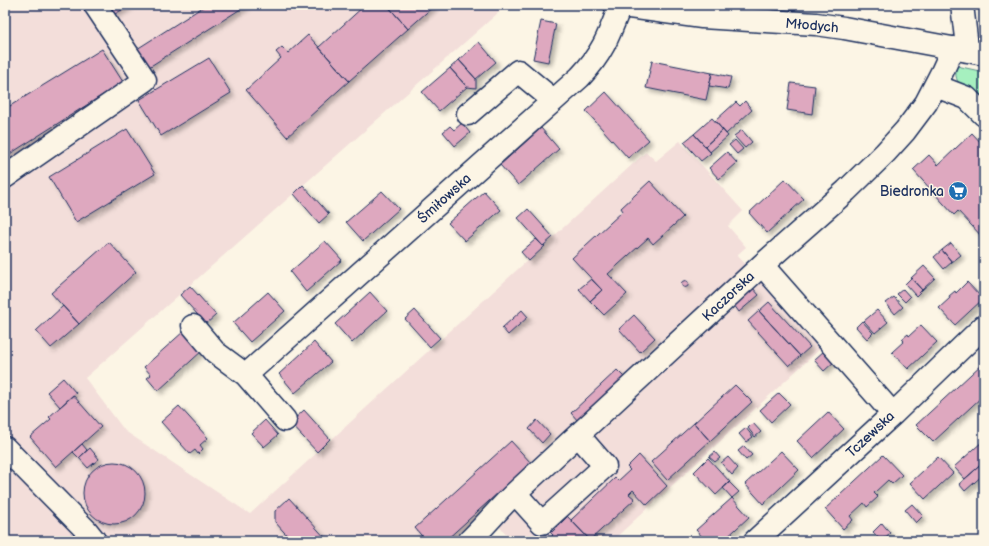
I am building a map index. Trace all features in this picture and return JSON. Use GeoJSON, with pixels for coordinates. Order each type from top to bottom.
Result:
{"type":"FeatureCollection","features":[{"type":"Feature","properties":{"kind":"street"},"geometry":{"type":"LineString","coordinates":[[5,177],[145,80],[95,5]]}},
{"type":"Feature","properties":{"kind":"street","name":"Młodych"},"geometry":{"type":"LineString","coordinates":[[617,5],[702,17],[816,24],[968,51]]}},
{"type":"Feature","properties":{"kind":"street","name":"Śmiłowska"},"geometry":{"type":"LineString","coordinates":[[246,375],[580,76],[596,59],[603,48],[610,32],[617,5]]}},
{"type":"Feature","properties":{"kind":"street"},"geometry":{"type":"LineString","coordinates":[[962,5],[968,51]]}},
{"type":"Feature","properties":{"kind":"street","name":"Kaczorska"},"geometry":{"type":"LineString","coordinates":[[482,537],[504,504],[515,493],[762,265],[841,196],[898,140],[926,103],[936,86],[968,51]]}},
{"type":"Feature","properties":{"kind":"street"},"geometry":{"type":"LineString","coordinates":[[468,114],[518,70],[553,100]]}},
{"type":"Feature","properties":{"kind":"street"},"geometry":{"type":"LineString","coordinates":[[936,86],[966,98],[984,115]]}},
{"type":"Feature","properties":{"kind":"street"},"geometry":{"type":"LineString","coordinates":[[762,265],[893,414]]}},
{"type":"Feature","properties":{"kind":"street"},"geometry":{"type":"LineString","coordinates":[[193,326],[215,352],[246,375],[285,420]]}},
{"type":"Feature","properties":{"kind":"street","name":"Tczewska"},"geometry":{"type":"LineString","coordinates":[[755,541],[893,414],[984,326]]}},
{"type":"Feature","properties":{"kind":"street"},"geometry":{"type":"LineString","coordinates":[[515,493],[542,523],[606,466],[578,435]]}},
{"type":"Feature","properties":{"kind":"street"},"geometry":{"type":"LineString","coordinates":[[5,448],[87,531],[95,541]]}},
{"type":"Feature","properties":{"kind":"shaded area"},"geometry":{"type":"Polygon","coordinates":[[[5,5],[507,5],[85,378],[125,431],[250,514],[646,152],[656,161],[680,141],[743,211],[728,226],[746,247],[737,255],[821,348],[612,541],[512,541],[485,511],[452,541],[5,541],[5,5]]]}},
{"type":"Feature","properties":{"kind":"green space"},"geometry":{"type":"Polygon","coordinates":[[[957,66],[984,72],[983,99],[962,87],[957,78],[957,66]]]}},
{"type":"Feature","properties":{"kind":"building"},"geometry":{"type":"Polygon","coordinates":[[[110,5],[130,5],[115,14],[110,5]]]}},
{"type":"Feature","properties":{"kind":"building"},"geometry":{"type":"Polygon","coordinates":[[[206,5],[247,5],[149,67],[137,49],[206,5]]]}},
{"type":"Feature","properties":{"kind":"building"},"geometry":{"type":"Polygon","coordinates":[[[365,5],[387,5],[408,29],[349,81],[319,47],[365,5]]]}},
{"type":"Feature","properties":{"kind":"building"},"geometry":{"type":"Polygon","coordinates":[[[387,5],[435,5],[408,29],[387,5]]]}},
{"type":"Feature","properties":{"kind":"building"},"geometry":{"type":"Polygon","coordinates":[[[541,21],[556,24],[548,62],[533,59],[541,21]]]}},
{"type":"Feature","properties":{"kind":"building"},"geometry":{"type":"Polygon","coordinates":[[[308,35],[349,81],[287,137],[246,90],[281,58],[276,52],[282,47],[288,53],[308,35]]]}},
{"type":"Feature","properties":{"kind":"building"},"geometry":{"type":"Polygon","coordinates":[[[479,42],[496,62],[476,79],[459,60],[479,42]]]}},
{"type":"Feature","properties":{"kind":"building"},"geometry":{"type":"Polygon","coordinates":[[[102,49],[123,82],[5,157],[5,109],[102,49]]]}},
{"type":"Feature","properties":{"kind":"building"},"geometry":{"type":"Polygon","coordinates":[[[209,58],[231,93],[161,136],[139,100],[209,58]]]}},
{"type":"Feature","properties":{"kind":"building"},"geometry":{"type":"Polygon","coordinates":[[[459,60],[476,79],[476,88],[467,87],[450,68],[459,60]]]}},
{"type":"Feature","properties":{"kind":"building"},"geometry":{"type":"Polygon","coordinates":[[[652,61],[712,73],[706,100],[646,88],[652,61]]]}},
{"type":"Feature","properties":{"kind":"building"},"geometry":{"type":"Polygon","coordinates":[[[450,68],[467,87],[439,111],[422,92],[450,68]]]}},
{"type":"Feature","properties":{"kind":"building"},"geometry":{"type":"Polygon","coordinates":[[[712,73],[731,77],[728,89],[709,86],[712,73]]]}},
{"type":"Feature","properties":{"kind":"building"},"geometry":{"type":"Polygon","coordinates":[[[791,83],[815,86],[812,114],[787,110],[791,83]]]}},
{"type":"Feature","properties":{"kind":"building"},"geometry":{"type":"Polygon","coordinates":[[[606,92],[649,140],[628,158],[586,111],[606,92]]]}},
{"type":"Feature","properties":{"kind":"building"},"geometry":{"type":"Polygon","coordinates":[[[745,101],[752,110],[726,134],[715,121],[736,102],[740,106],[745,101]]]}},
{"type":"Feature","properties":{"kind":"building"},"geometry":{"type":"Polygon","coordinates":[[[712,118],[723,130],[705,146],[694,134],[712,118]]]}},
{"type":"Feature","properties":{"kind":"building"},"geometry":{"type":"Polygon","coordinates":[[[462,123],[470,133],[455,146],[443,132],[450,126],[454,130],[462,123]]]}},
{"type":"Feature","properties":{"kind":"building"},"geometry":{"type":"Polygon","coordinates":[[[541,128],[559,149],[518,185],[500,165],[541,128]]]}},
{"type":"Feature","properties":{"kind":"building"},"geometry":{"type":"Polygon","coordinates":[[[127,129],[155,174],[76,222],[49,177],[127,129]]]}},
{"type":"Feature","properties":{"kind":"building"},"geometry":{"type":"Polygon","coordinates":[[[723,130],[728,136],[710,152],[705,146],[723,130]]]}},
{"type":"Feature","properties":{"kind":"building"},"geometry":{"type":"Polygon","coordinates":[[[742,130],[752,142],[745,148],[734,136],[742,130]]]}},
{"type":"Feature","properties":{"kind":"building","name":"Biedronka"},"geometry":{"type":"Polygon","coordinates":[[[972,133],[984,146],[984,239],[958,211],[954,215],[913,170],[929,155],[938,165],[972,133]]]}},
{"type":"Feature","properties":{"kind":"building"},"geometry":{"type":"Polygon","coordinates":[[[694,134],[711,153],[701,161],[684,142],[694,134]]]}},
{"type":"Feature","properties":{"kind":"building"},"geometry":{"type":"Polygon","coordinates":[[[735,140],[743,149],[737,154],[729,145],[735,140]]]}},
{"type":"Feature","properties":{"kind":"building"},"geometry":{"type":"Polygon","coordinates":[[[727,152],[737,163],[719,179],[709,168],[727,152]]]}},
{"type":"Feature","properties":{"kind":"building"},"geometry":{"type":"Polygon","coordinates":[[[785,179],[804,199],[767,233],[749,213],[785,179]]]}},
{"type":"Feature","properties":{"kind":"building"},"geometry":{"type":"Polygon","coordinates":[[[650,181],[683,217],[653,244],[648,238],[608,274],[627,294],[604,315],[590,301],[602,290],[572,258],[623,211],[621,208],[650,181]]]}},
{"type":"Feature","properties":{"kind":"building"},"geometry":{"type":"Polygon","coordinates":[[[303,185],[329,214],[319,223],[294,194],[303,185]]]}},
{"type":"Feature","properties":{"kind":"building"},"geometry":{"type":"Polygon","coordinates":[[[382,191],[399,209],[363,241],[346,222],[382,191]]]}},
{"type":"Feature","properties":{"kind":"building"},"geometry":{"type":"Polygon","coordinates":[[[484,191],[501,210],[465,241],[448,223],[484,191]]]}},
{"type":"Feature","properties":{"kind":"building"},"geometry":{"type":"Polygon","coordinates":[[[528,209],[553,237],[543,246],[518,218],[528,209]]]}},
{"type":"Feature","properties":{"kind":"building"},"geometry":{"type":"Polygon","coordinates":[[[536,239],[543,246],[545,246],[529,261],[521,252],[536,239]]]}},
{"type":"Feature","properties":{"kind":"building"},"geometry":{"type":"Polygon","coordinates":[[[325,241],[342,260],[306,292],[290,272],[325,241]]]}},
{"type":"Feature","properties":{"kind":"building"},"geometry":{"type":"Polygon","coordinates":[[[109,242],[136,272],[79,324],[51,293],[109,242]]]}},
{"type":"Feature","properties":{"kind":"building"},"geometry":{"type":"Polygon","coordinates":[[[951,243],[961,255],[952,262],[942,250],[951,243]]]}},
{"type":"Feature","properties":{"kind":"building"},"geometry":{"type":"Polygon","coordinates":[[[942,250],[952,262],[944,269],[934,257],[942,250]]]}},
{"type":"Feature","properties":{"kind":"building"},"geometry":{"type":"Polygon","coordinates":[[[924,266],[935,278],[922,290],[911,278],[924,266]]]}},
{"type":"Feature","properties":{"kind":"building"},"geometry":{"type":"Polygon","coordinates":[[[911,278],[922,290],[916,296],[905,284],[911,278]]]}},
{"type":"Feature","properties":{"kind":"building"},"geometry":{"type":"Polygon","coordinates":[[[591,279],[602,290],[590,301],[579,289],[591,279]]]}},
{"type":"Feature","properties":{"kind":"building"},"geometry":{"type":"Polygon","coordinates":[[[685,281],[688,284],[685,287],[682,284],[685,281]]]}},
{"type":"Feature","properties":{"kind":"building"},"geometry":{"type":"Polygon","coordinates":[[[967,282],[983,299],[955,325],[939,308],[950,298],[949,296],[955,291],[956,293],[967,282]]]}},
{"type":"Feature","properties":{"kind":"building"},"geometry":{"type":"Polygon","coordinates":[[[190,286],[216,315],[206,324],[180,295],[190,286]]]}},
{"type":"Feature","properties":{"kind":"building"},"geometry":{"type":"Polygon","coordinates":[[[753,288],[759,295],[739,312],[734,305],[753,288]]]}},
{"type":"Feature","properties":{"kind":"building"},"geometry":{"type":"Polygon","coordinates":[[[903,289],[910,297],[905,302],[897,294],[903,289]]]}},
{"type":"Feature","properties":{"kind":"building"},"geometry":{"type":"Polygon","coordinates":[[[268,292],[285,311],[250,342],[233,323],[268,292]]]}},
{"type":"Feature","properties":{"kind":"building"},"geometry":{"type":"Polygon","coordinates":[[[370,292],[387,311],[352,343],[335,324],[370,292]]]}},
{"type":"Feature","properties":{"kind":"building"},"geometry":{"type":"Polygon","coordinates":[[[894,297],[903,307],[895,314],[886,303],[894,297]]]}},
{"type":"Feature","properties":{"kind":"building"},"geometry":{"type":"Polygon","coordinates":[[[769,302],[810,347],[800,356],[759,311],[769,302]]]}},
{"type":"Feature","properties":{"kind":"building"},"geometry":{"type":"Polygon","coordinates":[[[63,306],[79,324],[51,348],[36,331],[63,306]]]}},
{"type":"Feature","properties":{"kind":"building"},"geometry":{"type":"Polygon","coordinates":[[[415,310],[440,338],[430,347],[405,319],[415,310]]]}},
{"type":"Feature","properties":{"kind":"building"},"geometry":{"type":"Polygon","coordinates":[[[522,310],[528,317],[508,335],[502,328],[522,310]]]}},
{"type":"Feature","properties":{"kind":"building"},"geometry":{"type":"Polygon","coordinates":[[[877,310],[888,322],[875,333],[864,321],[877,310]]]}},
{"type":"Feature","properties":{"kind":"building"},"geometry":{"type":"Polygon","coordinates":[[[759,311],[800,356],[789,366],[748,321],[759,311]]]}},
{"type":"Feature","properties":{"kind":"building"},"geometry":{"type":"Polygon","coordinates":[[[634,315],[655,338],[640,352],[619,329],[634,315]]]}},
{"type":"Feature","properties":{"kind":"building"},"geometry":{"type":"Polygon","coordinates":[[[862,321],[873,333],[867,339],[856,327],[862,321]]]}},
{"type":"Feature","properties":{"kind":"building"},"geometry":{"type":"Polygon","coordinates":[[[921,325],[937,342],[908,369],[892,352],[904,341],[902,339],[908,334],[909,336],[921,325]]]}},
{"type":"Feature","properties":{"kind":"building"},"geometry":{"type":"Polygon","coordinates":[[[184,331],[203,350],[158,391],[147,378],[151,375],[144,367],[184,331]]]}},
{"type":"Feature","properties":{"kind":"building"},"geometry":{"type":"Polygon","coordinates":[[[314,342],[331,362],[295,393],[279,374],[314,342]]]}},
{"type":"Feature","properties":{"kind":"building"},"geometry":{"type":"Polygon","coordinates":[[[825,350],[835,361],[824,371],[814,360],[825,350]]]}},
{"type":"Feature","properties":{"kind":"building"},"geometry":{"type":"Polygon","coordinates":[[[984,362],[984,395],[933,442],[916,425],[984,362]]]}},
{"type":"Feature","properties":{"kind":"building"},"geometry":{"type":"Polygon","coordinates":[[[617,370],[624,377],[578,421],[571,413],[617,370]]]}},
{"type":"Feature","properties":{"kind":"building"},"geometry":{"type":"Polygon","coordinates":[[[63,378],[76,393],[60,407],[47,392],[63,378]]]}},
{"type":"Feature","properties":{"kind":"building"},"geometry":{"type":"Polygon","coordinates":[[[735,385],[752,402],[710,441],[694,423],[735,385]]]}},
{"type":"Feature","properties":{"kind":"building"},"geometry":{"type":"Polygon","coordinates":[[[779,393],[790,404],[771,422],[760,410],[779,393]]]}},
{"type":"Feature","properties":{"kind":"building"},"geometry":{"type":"Polygon","coordinates":[[[73,395],[101,427],[56,467],[30,437],[51,419],[49,417],[73,395]]]}},
{"type":"Feature","properties":{"kind":"building"},"geometry":{"type":"Polygon","coordinates":[[[179,406],[208,438],[200,445],[203,449],[198,454],[195,450],[190,454],[161,422],[179,406]]]}},
{"type":"Feature","properties":{"kind":"building"},"geometry":{"type":"Polygon","coordinates":[[[304,410],[330,439],[317,452],[290,423],[304,410]]]}},
{"type":"Feature","properties":{"kind":"building"},"geometry":{"type":"Polygon","coordinates":[[[828,412],[844,429],[813,458],[797,441],[828,412]]]}},
{"type":"Feature","properties":{"kind":"building"},"geometry":{"type":"Polygon","coordinates":[[[265,420],[278,435],[264,447],[251,433],[265,420]]]}},
{"type":"Feature","properties":{"kind":"building"},"geometry":{"type":"Polygon","coordinates":[[[537,420],[550,434],[542,443],[529,429],[537,420]]]}},
{"type":"Feature","properties":{"kind":"building"},"geometry":{"type":"Polygon","coordinates":[[[694,423],[710,441],[667,480],[651,462],[694,423]]]}},
{"type":"Feature","properties":{"kind":"building"},"geometry":{"type":"Polygon","coordinates":[[[753,423],[761,432],[755,437],[748,428],[753,423]]]}},
{"type":"Feature","properties":{"kind":"building"},"geometry":{"type":"Polygon","coordinates":[[[746,428],[753,437],[746,442],[739,434],[746,428]]]}},
{"type":"Feature","properties":{"kind":"building"},"geometry":{"type":"Polygon","coordinates":[[[511,441],[531,463],[445,541],[426,541],[415,528],[511,441]]]}},
{"type":"Feature","properties":{"kind":"building"},"geometry":{"type":"Polygon","coordinates":[[[983,441],[984,462],[965,479],[954,467],[983,441]]]}},
{"type":"Feature","properties":{"kind":"building"},"geometry":{"type":"Polygon","coordinates":[[[82,444],[87,450],[79,458],[73,452],[82,444]]]}},
{"type":"Feature","properties":{"kind":"building"},"geometry":{"type":"Polygon","coordinates":[[[744,446],[752,455],[746,460],[738,451],[744,446]]]}},
{"type":"Feature","properties":{"kind":"building"},"geometry":{"type":"Polygon","coordinates":[[[90,448],[99,459],[88,468],[79,458],[90,448]]]}},
{"type":"Feature","properties":{"kind":"building"},"geometry":{"type":"Polygon","coordinates":[[[781,451],[799,470],[763,504],[745,484],[781,451]]]}},
{"type":"Feature","properties":{"kind":"building"},"geometry":{"type":"Polygon","coordinates":[[[715,452],[720,458],[715,462],[709,457],[715,452]]]}},
{"type":"Feature","properties":{"kind":"building"},"geometry":{"type":"Polygon","coordinates":[[[639,455],[667,486],[647,505],[633,490],[629,494],[635,499],[590,540],[571,520],[615,478],[618,481],[630,470],[627,467],[639,455]]]}},
{"type":"Feature","properties":{"kind":"building"},"geometry":{"type":"Polygon","coordinates":[[[883,455],[902,475],[892,484],[888,480],[874,493],[878,497],[867,507],[864,503],[850,516],[853,520],[843,529],[825,509],[883,455]]]}},
{"type":"Feature","properties":{"kind":"building"},"geometry":{"type":"Polygon","coordinates":[[[728,457],[738,468],[732,475],[721,463],[728,457]]]}},
{"type":"Feature","properties":{"kind":"building"},"geometry":{"type":"Polygon","coordinates":[[[938,457],[953,473],[925,499],[910,483],[938,457]]]}},
{"type":"Feature","properties":{"kind":"building"},"geometry":{"type":"Polygon","coordinates":[[[708,458],[730,482],[716,495],[694,472],[708,458]]]}},
{"type":"Feature","properties":{"kind":"building"},"geometry":{"type":"Polygon","coordinates":[[[108,462],[120,462],[136,471],[143,481],[145,493],[143,505],[136,515],[120,524],[108,524],[97,519],[88,510],[83,499],[83,487],[88,476],[97,467],[108,462]]]}},
{"type":"Feature","properties":{"kind":"building"},"geometry":{"type":"Polygon","coordinates":[[[984,462],[984,474],[965,491],[959,484],[984,462]]]}},
{"type":"Feature","properties":{"kind":"building"},"geometry":{"type":"Polygon","coordinates":[[[729,482],[739,492],[732,498],[723,488],[729,482]]]}},
{"type":"Feature","properties":{"kind":"building"},"geometry":{"type":"Polygon","coordinates":[[[289,498],[328,541],[292,541],[275,522],[275,511],[289,498]]]}},
{"type":"Feature","properties":{"kind":"building"},"geometry":{"type":"Polygon","coordinates":[[[732,498],[749,517],[723,541],[706,541],[696,530],[732,498]]]}},
{"type":"Feature","properties":{"kind":"building"},"geometry":{"type":"Polygon","coordinates":[[[912,504],[923,516],[916,523],[905,510],[912,504]]]}},
{"type":"Feature","properties":{"kind":"building"},"geometry":{"type":"Polygon","coordinates":[[[567,516],[590,540],[547,541],[553,535],[550,532],[552,532],[567,517],[567,516]]]}},
{"type":"Feature","properties":{"kind":"building"},"geometry":{"type":"Polygon","coordinates":[[[882,523],[890,533],[881,541],[873,532],[882,523]]]}},
{"type":"Feature","properties":{"kind":"building"},"geometry":{"type":"Polygon","coordinates":[[[915,536],[920,541],[910,541],[915,536]]]}},
{"type":"Feature","properties":{"kind":"place","name":"Biedronka"},"geometry":{"type":"Point","coordinates":[958,191]}}]}
